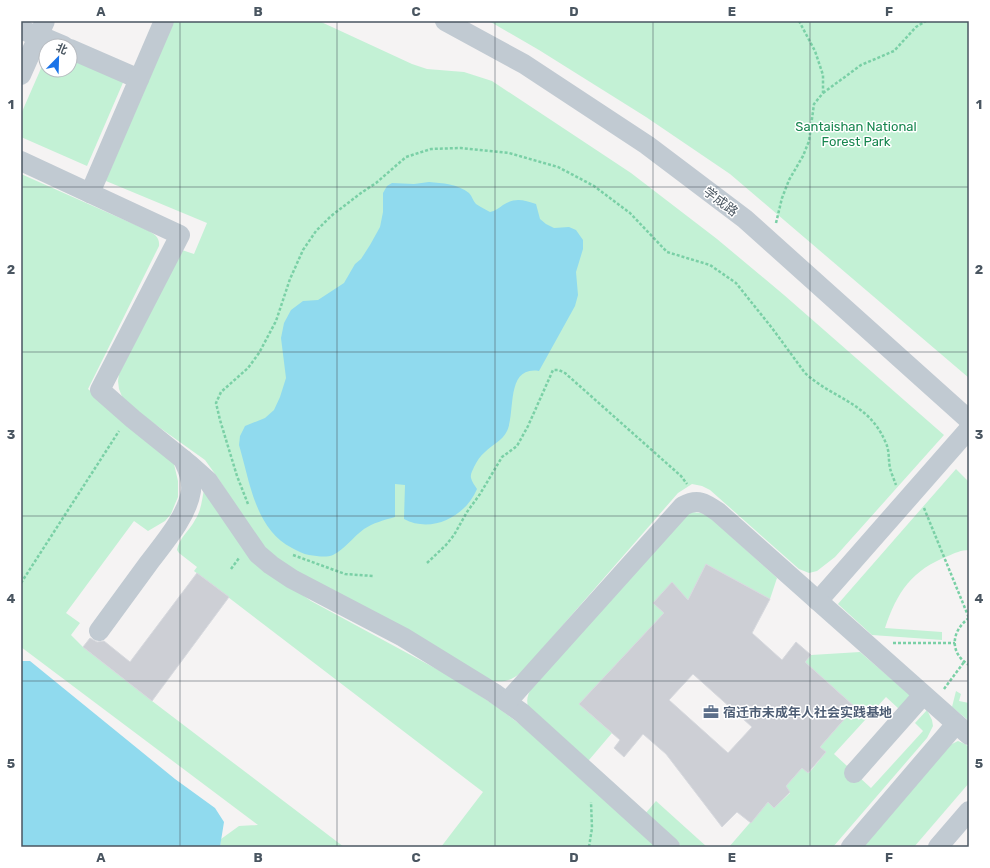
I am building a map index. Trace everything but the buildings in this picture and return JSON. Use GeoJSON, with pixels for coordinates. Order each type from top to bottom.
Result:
{"type":"FeatureCollection","features":[{"type":"Feature","properties":{"kind":"street"},"geometry":{"type":"LineString","coordinates":[[90,193],[164,21]]}},
{"type":"Feature","properties":{"kind":"street","name":"学成路"},"geometry":{"type":"LineString","coordinates":[[445,21],[524,64],[647,145],[745,219],[969,420]]}},
{"type":"Feature","properties":{"kind":"street"},"geometry":{"type":"LineString","coordinates":[[21,75],[36,30],[50,38]]}},
{"type":"Feature","properties":{"kind":"street"},"geometry":{"type":"LineString","coordinates":[[78,52],[139,79]]}},
{"type":"Feature","properties":{"kind":"street"},"geometry":{"type":"LineString","coordinates":[[21,161],[180,235],[100,390],[208,481],[258,554],[271,565],[292,579],[415,644],[507,702],[522,713],[670,847]]}},
{"type":"Feature","properties":{"kind":"street"},"geometry":{"type":"LineString","coordinates":[[818,601],[969,429]]}},
{"type":"Feature","properties":{"kind":"street"},"geometry":{"type":"LineString","coordinates":[[99,631],[169,535],[183,512],[191,492],[191,483],[190,474],[183,459]]}},
{"type":"Feature","properties":{"kind":"street"},"geometry":{"type":"LineString","coordinates":[[507,702],[683,506],[691,501],[701,502],[718,512],[962,730],[851,847]]}},
{"type":"Feature","properties":{"kind":"street"},"geometry":{"type":"LineString","coordinates":[[854,773],[928,699]]}},
{"type":"Feature","properties":{"kind":"street"},"geometry":{"type":"LineString","coordinates":[[938,847],[969,811]]}},
{"type":"Feature","properties":{"kind":"path"},"geometry":{"type":"LineString","coordinates":[[799,21],[815,51],[823,75],[823,93]]}},
{"type":"Feature","properties":{"kind":"path"},"geometry":{"type":"LineString","coordinates":[[772,243],[782,198],[789,180],[803,156],[809,141],[814,104],[823,93],[860,65],[894,52],[916,27],[926,21]]}},
{"type":"Feature","properties":{"kind":"path"},"geometry":{"type":"LineString","coordinates":[[251,511],[237,476],[216,403],[221,392],[248,368],[259,353],[276,321],[290,279],[303,250],[316,231],[331,216],[361,193],[376,184],[406,157],[431,149],[461,148],[509,153],[558,167],[594,186],[630,213],[658,245],[667,252],[710,266],[725,274],[736,283],[805,373],[825,390],[842,397],[853,404],[866,414],[876,425],[885,440],[889,453],[890,468],[910,497],[969,618],[962,623],[957,630],[955,643],[958,655],[969,665]]}},
{"type":"Feature","properties":{"kind":"path"},"geometry":{"type":"LineString","coordinates":[[427,562],[446,546],[502,457],[517,446],[528,426],[553,370],[559,370],[565,373],[681,476],[697,502]]}},
{"type":"Feature","properties":{"kind":"path"},"geometry":{"type":"LineString","coordinates":[[21,583],[129,416]]}},
{"type":"Feature","properties":{"kind":"path"},"geometry":{"type":"LineString","coordinates":[[289,554],[345,574],[373,576]]}},
{"type":"Feature","properties":{"kind":"path"},"geometry":{"type":"LineString","coordinates":[[866,644],[955,643]]}},
{"type":"Feature","properties":{"kind":"path"},"geometry":{"type":"LineString","coordinates":[[928,699],[964,662]]}},
{"type":"Feature","properties":{"kind":"path"},"geometry":{"type":"LineString","coordinates":[[589,774],[592,828],[589,847]]}},
{"type":"Feature","properties":{"kind":"green space"},"geometry":{"type":"Polygon","coordinates":[[[168,21],[319,21],[412,64],[427,69],[464,72],[492,81],[631,173],[717,239],[784,295],[944,435],[835,557],[817,571],[809,573],[799,569],[710,490],[702,486],[692,484],[678,493],[522,672],[508,680],[491,681],[282,566],[264,550],[205,460],[142,415],[123,399],[119,389],[119,374],[182,250],[194,254],[207,223],[106,181],[104,177],[168,21]]]}},
{"type":"Feature","properties":{"kind":"green space","name":"Santaishan National Forest Park"},"geometry":{"type":"Polygon","coordinates":[[[489,21],[969,21],[969,378],[730,174],[646,117],[539,50],[489,21]]]}},
{"type":"Feature","properties":{"kind":"green space"},"geometry":{"type":"Polygon","coordinates":[[[78,57],[125,78],[87,166],[21,137],[21,114],[38,75],[38,78],[78,78],[78,57]]]}},
{"type":"Feature","properties":{"kind":"green space"},"geometry":{"type":"Polygon","coordinates":[[[21,174],[147,230],[159,240],[159,246],[88,389],[160,450],[174,464],[178,481],[178,497],[171,514],[165,521],[148,531],[134,521],[66,613],[80,623],[71,635],[83,647],[152,701],[344,847],[220,847],[221,839],[239,826],[258,825],[21,647],[21,174]]]}},
{"type":"Feature","properties":{"kind":"green space"},"geometry":{"type":"Polygon","coordinates":[[[956,469],[969,482],[969,550],[958,552],[935,562],[915,575],[901,593],[885,628],[942,632],[942,640],[872,635],[838,604],[956,469]]]}},
{"type":"Feature","properties":{"kind":"green space"},"geometry":{"type":"Polygon","coordinates":[[[204,489],[267,570],[311,601],[444,673],[493,704],[521,725],[659,847],[441,847],[483,792],[194,571],[197,567],[177,550],[182,538],[193,524],[199,513],[204,489]]]}},
{"type":"Feature","properties":{"kind":"green space"},"geometry":{"type":"Polygon","coordinates":[[[691,512],[701,513],[711,518],[777,578],[770,599],[706,564],[688,600],[672,583],[653,603],[664,613],[579,704],[612,733],[586,762],[528,706],[527,699],[529,692],[682,518],[691,512]]]}},
{"type":"Feature","properties":{"kind":"green space"},"geometry":{"type":"Polygon","coordinates":[[[860,652],[910,695],[899,709],[886,697],[834,754],[871,788],[923,731],[915,723],[927,710],[933,726],[927,738],[833,847],[729,847],[768,802],[774,808],[790,793],[786,786],[802,768],[809,773],[826,752],[820,747],[855,707],[805,662],[811,655],[860,652]]]}},
{"type":"Feature","properties":{"kind":"green space"},"geometry":{"type":"Polygon","coordinates":[[[956,691],[961,694],[959,701],[969,703],[969,721],[952,707],[956,691]]]}},
{"type":"Feature","properties":{"kind":"green space"},"geometry":{"type":"Polygon","coordinates":[[[958,741],[969,747],[969,783],[914,847],[863,847],[950,745],[958,741]]]}},
{"type":"Feature","properties":{"kind":"green space"},"geometry":{"type":"Polygon","coordinates":[[[656,801],[707,847],[682,847],[645,814],[656,801]]]}},
{"type":"Feature","properties":{"kind":"water"},"geometry":{"type":"Polygon","coordinates":[[[429,182],[450,184],[465,190],[469,193],[476,204],[490,212],[507,202],[516,200],[523,200],[536,204],[540,219],[546,224],[554,228],[569,227],[576,230],[583,240],[583,249],[576,272],[578,295],[575,306],[539,371],[528,371],[521,376],[516,383],[510,423],[507,431],[500,440],[482,455],[476,463],[471,477],[477,489],[472,499],[465,507],[447,520],[437,523],[415,523],[404,519],[405,485],[395,484],[395,517],[375,523],[364,529],[341,550],[333,555],[321,556],[305,554],[280,540],[262,517],[251,489],[239,445],[240,436],[245,426],[265,418],[274,410],[280,397],[286,378],[281,338],[284,323],[291,310],[303,301],[318,300],[344,283],[355,264],[361,259],[370,245],[380,227],[383,212],[383,193],[387,186],[392,183],[414,184],[429,182]]]}},
{"type":"Feature","properties":{"kind":"water"},"geometry":{"type":"Polygon","coordinates":[[[21,661],[30,661],[175,779],[215,808],[224,822],[220,847],[21,847],[21,661]]]}},
{"type":"Feature","properties":{"kind":"place","name":"宿迁市未成年人社会实践基地"},"geometry":{"type":"Point","coordinates":[711,712]}}]}
